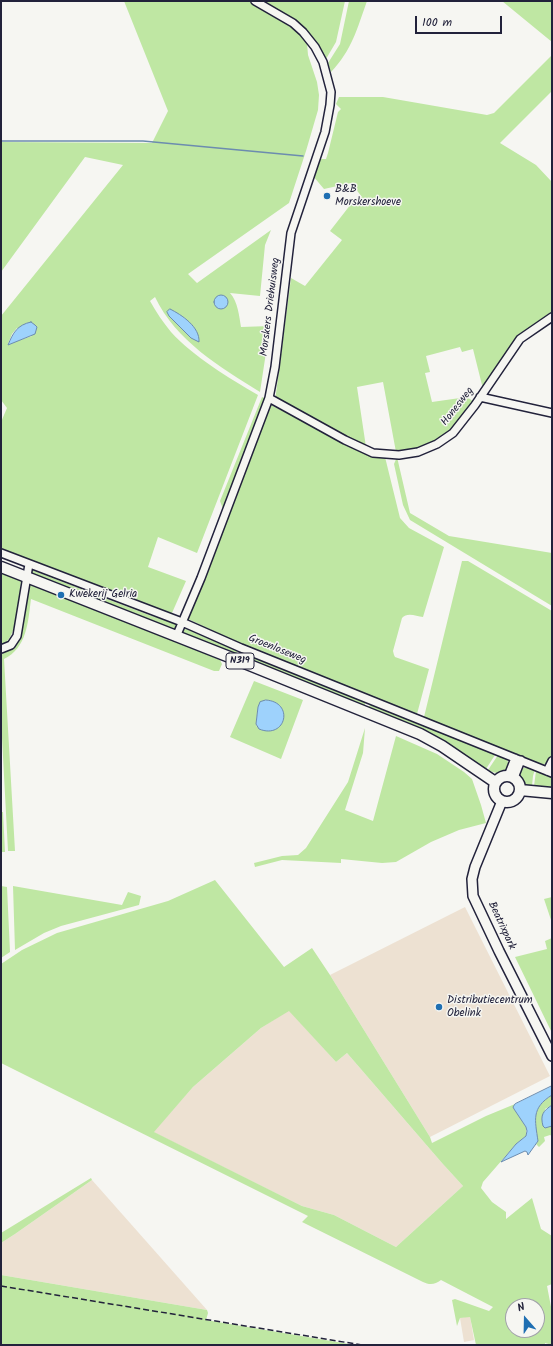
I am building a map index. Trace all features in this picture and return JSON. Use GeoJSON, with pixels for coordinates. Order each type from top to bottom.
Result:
{"type":"FeatureCollection","features":[{"type":"Feature","properties":{"kind":"main road","name":"N319"},"geometry":{"type":"LineString","coordinates":[[1,567],[176,637],[251,665],[420,734],[442,746],[495,782]]}},
{"type":"Feature","properties":{"kind":"main road"},"geometry":{"type":"LineString","coordinates":[[501,777],[511,777],[518,782],[520,790],[515,799],[509,802],[502,801],[494,795],[493,788],[495,782],[501,777]]}},
{"type":"Feature","properties":{"kind":"main road"},"geometry":{"type":"LineString","coordinates":[[520,790],[552,793]]}},
{"type":"Feature","properties":{"kind":"street","name":"Morskers Driehuisweg"},"geometry":{"type":"LineString","coordinates":[[176,637],[201,578],[269,398],[275,367],[291,233],[325,132],[330,105],[331,92],[329,80],[323,62],[315,47],[303,32],[293,23],[255,1]]}},
{"type":"Feature","properties":{"kind":"street","name":"Honesweg"},"geometry":{"type":"LineString","coordinates":[[269,398],[359,447],[373,453],[398,455],[418,452],[430,448],[453,433],[520,339],[552,317]]}},
{"type":"Feature","properties":{"kind":"street"},"geometry":{"type":"LineString","coordinates":[[480,397],[552,413]]}},
{"type":"Feature","properties":{"kind":"street","name":"Groenloseweg"},"geometry":{"type":"LineString","coordinates":[[1,553],[182,622],[241,648],[550,772]]}},
{"type":"Feature","properties":{"kind":"street"},"geometry":{"type":"LineString","coordinates":[[1,649],[11,645],[17,636],[29,564]]}},
{"type":"Feature","properties":{"kind":"street"},"geometry":{"type":"LineString","coordinates":[[511,777],[518,759]]}},
{"type":"Feature","properties":{"kind":"street"},"geometry":{"type":"LineString","coordinates":[[550,772],[552,761]]}},
{"type":"Feature","properties":{"kind":"street","name":"Beatrixpark"},"geometry":{"type":"LineString","coordinates":[[502,801],[475,867],[472,879],[473,896],[552,1056]]}},
{"type":"Feature","properties":{"kind":"shaded area","name":"Distributiecentrum Obelink"},"geometry":{"type":"Polygon","coordinates":[[[465,907],[550,1076],[430,1137],[330,975],[465,907]]]}},
{"type":"Feature","properties":{"kind":"shaded area"},"geometry":{"type":"Polygon","coordinates":[[[289,1010],[336,1062],[347,1053],[463,1186],[396,1247],[334,1215],[302,1206],[153,1132],[193,1087],[261,1028],[289,1010]]]}},
{"type":"Feature","properties":{"kind":"shaded area"},"geometry":{"type":"Polygon","coordinates":[[[92,1180],[207,1310],[1,1275],[1,1243],[92,1180]]]}},
{"type":"Feature","properties":{"kind":"shaded area"},"geometry":{"type":"Polygon","coordinates":[[[470,1316],[474,1340],[464,1342],[460,1318],[470,1316]]]}},
{"type":"Feature","properties":{"kind":"green space"},"geometry":{"type":"Polygon","coordinates":[[[124,1],[250,1],[296,30],[307,43],[308,55],[317,82],[319,95],[318,110],[289,203],[188,274],[197,283],[271,230],[265,245],[260,296],[230,293],[239,314],[241,327],[270,326],[260,392],[200,352],[175,327],[164,313],[155,297],[150,301],[171,332],[190,350],[224,374],[258,395],[197,553],[158,537],[148,567],[186,581],[172,613],[145,605],[1,550],[1,422],[7,408],[1,400],[1,316],[123,165],[85,157],[1,272],[1,142],[152,143],[168,111],[124,1]],[[167,312],[191,338],[187,320],[181,316],[167,312]],[[17,328],[12,334],[8,344],[32,336],[17,328]]]}},
{"type":"Feature","properties":{"kind":"green space"},"geometry":{"type":"Polygon","coordinates":[[[263,1],[345,1],[336,42],[326,59],[316,43],[289,17],[263,1]]]}},
{"type":"Feature","properties":{"kind":"green space"},"geometry":{"type":"Polygon","coordinates":[[[349,1],[367,1],[357,30],[349,47],[344,56],[331,72],[328,63],[340,44],[349,1]]]}},
{"type":"Feature","properties":{"kind":"green space"},"geometry":{"type":"Polygon","coordinates":[[[502,1],[552,1],[552,42],[502,1]]]}},
{"type":"Feature","properties":{"kind":"green space"},"geometry":{"type":"Polygon","coordinates":[[[552,55],[552,91],[500,143],[536,165],[552,182],[552,312],[525,332],[483,389],[473,349],[462,352],[460,347],[426,356],[430,372],[425,373],[432,402],[467,397],[474,402],[443,438],[420,449],[396,452],[383,382],[357,387],[366,447],[275,401],[291,278],[305,286],[342,240],[330,231],[351,204],[362,197],[351,183],[324,189],[313,176],[320,159],[326,159],[328,153],[338,112],[341,109],[336,104],[339,97],[383,97],[487,115],[494,113],[552,55]]]}},
{"type":"Feature","properties":{"kind":"green space"},"geometry":{"type":"Polygon","coordinates":[[[262,397],[266,399],[223,509],[220,501],[262,397]]]}},
{"type":"Feature","properties":{"kind":"green space"},"geometry":{"type":"Polygon","coordinates":[[[271,405],[365,452],[385,457],[400,518],[409,528],[444,547],[423,617],[406,615],[402,618],[393,651],[395,657],[429,669],[417,714],[237,642],[186,618],[271,405]]]}},
{"type":"Feature","properties":{"kind":"green space"},"geometry":{"type":"Polygon","coordinates":[[[397,457],[410,513],[449,536],[552,553],[552,606],[410,520],[403,505],[394,464],[397,457]]]}},
{"type":"Feature","properties":{"kind":"green space"},"geometry":{"type":"Polygon","coordinates":[[[462,561],[468,561],[552,611],[552,756],[549,762],[542,765],[424,717],[462,561]]]}},
{"type":"Feature","properties":{"kind":"green space"},"geometry":{"type":"Polygon","coordinates":[[[29,569],[149,615],[177,624],[177,627],[174,633],[27,576],[29,569]]]}},
{"type":"Feature","properties":{"kind":"green space"},"geometry":{"type":"Polygon","coordinates":[[[1,572],[21,580],[19,607],[15,626],[7,642],[1,647],[1,572]]]}},
{"type":"Feature","properties":{"kind":"green space"},"geometry":{"type":"Polygon","coordinates":[[[26,582],[201,652],[220,660],[222,664],[219,671],[214,671],[31,599],[27,625],[22,641],[12,654],[4,659],[15,851],[8,851],[1,719],[1,655],[13,646],[26,582]]]}},
{"type":"Feature","properties":{"kind":"green space"},"geometry":{"type":"Polygon","coordinates":[[[186,629],[237,651],[237,655],[181,633],[186,629]]]}},
{"type":"Feature","properties":{"kind":"green space"},"geometry":{"type":"Polygon","coordinates":[[[244,654],[365,702],[365,708],[243,657],[244,654]]]}},
{"type":"Feature","properties":{"kind":"green space"},"geometry":{"type":"Polygon","coordinates":[[[254,681],[303,700],[281,759],[230,737],[254,681]],[[266,700],[258,707],[257,727],[274,702],[266,700]]]}},
{"type":"Feature","properties":{"kind":"green space"},"geometry":{"type":"Polygon","coordinates":[[[372,704],[494,753],[495,755],[486,769],[435,738],[368,708],[372,704]]]}},
{"type":"Feature","properties":{"kind":"green space"},"geometry":{"type":"Polygon","coordinates":[[[365,728],[363,753],[345,810],[373,821],[396,736],[437,754],[472,779],[486,823],[459,830],[431,842],[396,862],[382,863],[341,859],[341,863],[282,860],[255,867],[254,863],[282,856],[298,855],[306,848],[348,782],[365,728]]]}},
{"type":"Feature","properties":{"kind":"green space"},"geometry":{"type":"Polygon","coordinates":[[[498,755],[505,758],[509,765],[506,771],[500,773],[488,770],[498,755]]]}},
{"type":"Feature","properties":{"kind":"green space"},"geometry":{"type":"Polygon","coordinates":[[[528,767],[535,769],[532,786],[522,782],[520,778],[523,768],[528,767]]]}},
{"type":"Feature","properties":{"kind":"green space"},"geometry":{"type":"Polygon","coordinates":[[[536,771],[552,776],[552,789],[534,786],[536,771]]]}},
{"type":"Feature","properties":{"kind":"green space"},"geometry":{"type":"Polygon","coordinates":[[[1,812],[3,812],[5,852],[1,852],[1,812]]]}},
{"type":"Feature","properties":{"kind":"green space"},"geometry":{"type":"Polygon","coordinates":[[[215,880],[284,967],[312,948],[430,1137],[432,1143],[486,1116],[515,1104],[513,1107],[526,1127],[526,1136],[516,1144],[483,1182],[481,1188],[492,1202],[506,1212],[506,1219],[532,1198],[541,1229],[552,1236],[552,1284],[547,1286],[552,1312],[552,1345],[545,1343],[545,1345],[476,1345],[470,1317],[460,1318],[457,1326],[452,1300],[455,1299],[489,1311],[493,1307],[441,1280],[432,1284],[423,1282],[302,1222],[308,1216],[1,1063],[1,964],[22,950],[57,933],[168,901],[215,880]],[[289,1011],[261,1028],[193,1087],[154,1132],[302,1206],[334,1215],[396,1247],[463,1186],[347,1053],[336,1062],[289,1011]]]}},
{"type":"Feature","properties":{"kind":"green space"},"geometry":{"type":"Polygon","coordinates":[[[1,886],[7,887],[10,952],[1,958],[1,886]]]}},
{"type":"Feature","properties":{"kind":"green space"},"geometry":{"type":"Polygon","coordinates":[[[13,886],[122,905],[128,892],[141,896],[139,905],[61,926],[44,933],[15,950],[13,886]]]}},
{"type":"Feature","properties":{"kind":"green space"},"geometry":{"type":"Polygon","coordinates":[[[552,897],[552,923],[544,899],[552,897]]]}},
{"type":"Feature","properties":{"kind":"green space"},"geometry":{"type":"Polygon","coordinates":[[[552,938],[552,1033],[515,957],[547,949],[545,941],[552,938]]]}},
{"type":"Feature","properties":{"kind":"green space"},"geometry":{"type":"Polygon","coordinates":[[[552,1095],[552,1105],[545,1109],[543,1126],[545,1128],[552,1126],[552,1136],[550,1135],[544,1137],[545,1141],[539,1147],[536,1144],[538,1141],[536,1115],[545,1100],[552,1095]]]}},
{"type":"Feature","properties":{"kind":"green space"},"geometry":{"type":"Polygon","coordinates":[[[91,1178],[92,1180],[1,1243],[1,1233],[91,1178]]]}},
{"type":"Feature","properties":{"kind":"green space"},"geometry":{"type":"Polygon","coordinates":[[[1,1275],[207,1310],[208,1313],[206,1320],[355,1345],[1,1345],[1,1275]]]}},
{"type":"Feature","properties":{"kind":"water"},"geometry":{"type":"Polygon","coordinates":[[[218,295],[224,295],[228,299],[228,305],[224,309],[218,309],[214,305],[214,299],[218,295]]]}},
{"type":"Feature","properties":{"kind":"water"},"geometry":{"type":"Polygon","coordinates":[[[170,309],[185,318],[197,331],[199,342],[191,338],[169,316],[167,312],[170,309]]]}},
{"type":"Feature","properties":{"kind":"water"},"geometry":{"type":"Polygon","coordinates":[[[31,322],[37,327],[35,334],[8,345],[19,327],[31,322]]]}},
{"type":"Feature","properties":{"kind":"water"},"geometry":{"type":"Polygon","coordinates":[[[266,700],[275,702],[281,707],[284,713],[284,719],[281,725],[276,729],[268,731],[259,729],[256,724],[260,702],[266,700]]]}},
{"type":"Feature","properties":{"kind":"water"},"geometry":{"type":"Polygon","coordinates":[[[552,1086],[552,1095],[541,1105],[536,1115],[538,1141],[528,1155],[525,1151],[501,1162],[516,1144],[526,1136],[526,1127],[513,1107],[515,1104],[552,1086]]]}},
{"type":"Feature","properties":{"kind":"water"},"geometry":{"type":"Polygon","coordinates":[[[552,1105],[552,1126],[545,1128],[543,1126],[542,1116],[544,1111],[552,1105]]]}},
{"type":"Feature","properties":{"kind":"waterway"},"geometry":{"type":"LineString","coordinates":[[1,141],[143,141],[303,156]]}},
{"type":"Feature","properties":{"kind":"railway"},"geometry":{"type":"LineString","coordinates":[[1,1286],[362,1345]]}},
{"type":"Feature","properties":{"kind":"place","name":"B&B Morskershoeve"},"geometry":{"type":"Point","coordinates":[327,196]}},
{"type":"Feature","properties":{"kind":"place","name":"Kwekerij Gelria"},"geometry":{"type":"Point","coordinates":[61,595]}},
{"type":"Feature","properties":{"kind":"place","name":"Distributiecentrum Obelink"},"geometry":{"type":"Point","coordinates":[439,1007]}}]}
